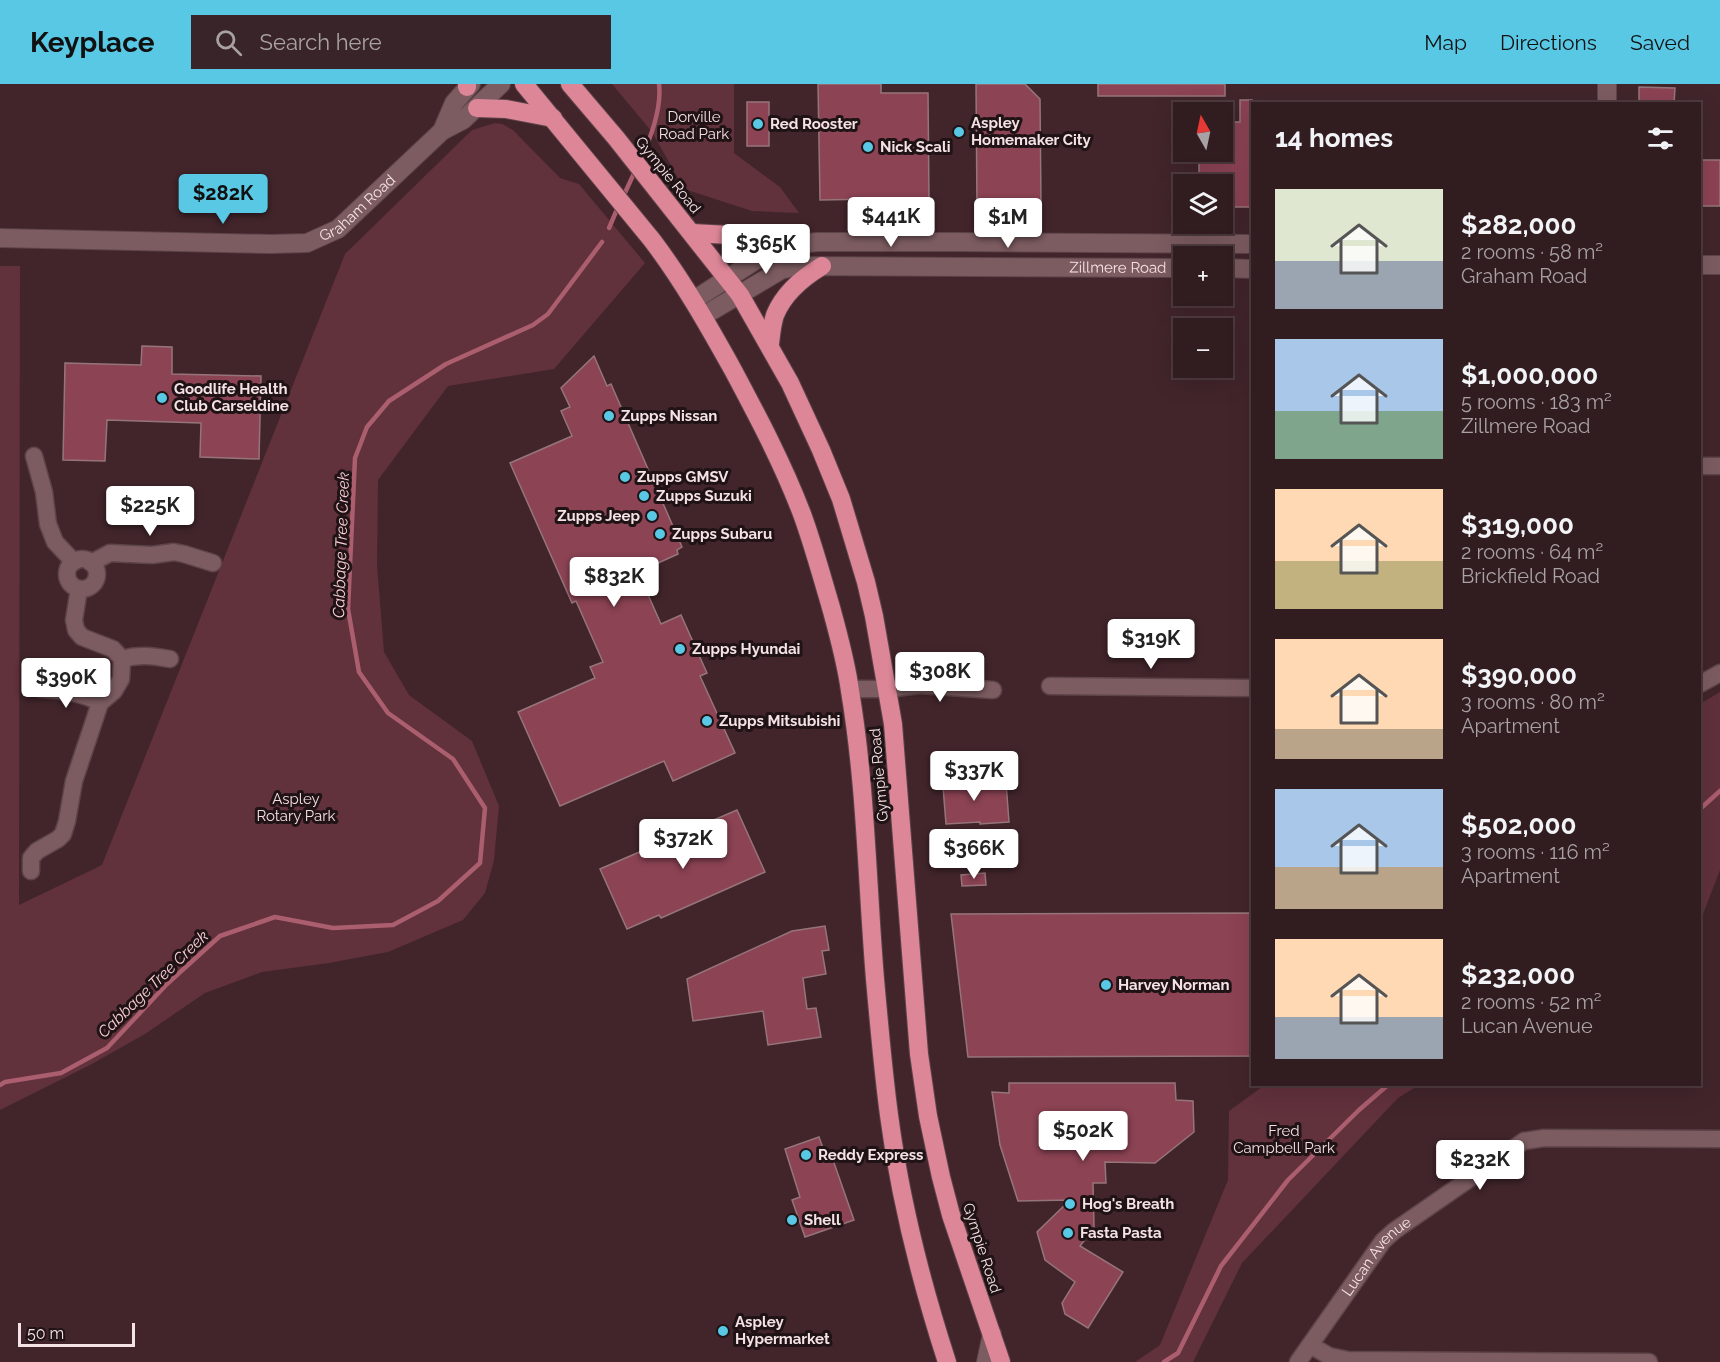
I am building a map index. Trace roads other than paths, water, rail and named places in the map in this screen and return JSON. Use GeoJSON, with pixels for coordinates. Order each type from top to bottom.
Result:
{"type":"FeatureCollection","features":[{"type":"Feature","properties":{"kind":"highway","name":"Gympie Road"},"geometry":{"type":"LineString","coordinates":[[524,84],[652,240],[672,266],[704,316],[764,429],[801,510],[821,569],[850,689],[858,752],[875,976],[889,1115],[909,1226],[947,1362]]}},
{"type":"Feature","properties":{"kind":"highway","name":"Gympie Road"},"geometry":{"type":"LineString","coordinates":[[570,84],[616,138],[740,295],[770,344],[806,417],[841,499],[866,582],[887,689],[896,758],[923,1085],[943,1187],[959,1241],[1001,1362]]}},
{"type":"Feature","properties":{"kind":"highway"},"geometry":{"type":"LineString","coordinates":[[477,108],[506,109],[553,118]]}},
{"type":"Feature","properties":{"kind":"highway"},"geometry":{"type":"LineString","coordinates":[[692,233],[770,237],[791,244]]}},
{"type":"Feature","properties":{"kind":"highway"},"geometry":{"type":"LineString","coordinates":[[770,344],[775,317],[782,303],[799,281],[822,266]]}},
{"type":"Feature","properties":{"kind":"main road","name":"Graham Road"},"geometry":{"type":"LineString","coordinates":[[0,238],[307,243],[338,229],[442,131],[463,120],[501,84]]}},
{"type":"Feature","properties":{"kind":"main road"},"geometry":{"type":"LineString","coordinates":[[1607,84],[1607,102]]}},
{"type":"Feature","properties":{"kind":"main road","name":"Graham Road"},"geometry":{"type":"LineString","coordinates":[[442,131],[454,103],[468,85]]}},
{"type":"Feature","properties":{"kind":"main road","name":"Zillmere Road"},"geometry":{"type":"LineString","coordinates":[[694,300],[756,260],[791,244],[817,242],[1251,244]]}},
{"type":"Feature","properties":{"kind":"main road"},"geometry":{"type":"LineString","coordinates":[[1701,265],[1720,265]]}},
{"type":"Feature","properties":{"kind":"main road","name":"Zillmere Road"},"geometry":{"type":"LineString","coordinates":[[704,316],[781,270],[795,266],[1173,268]]}},
{"type":"Feature","properties":{"kind":"main road"},"geometry":{"type":"LineString","coordinates":[[1233,268],[1251,269]]}},
{"type":"Feature","properties":{"kind":"main road"},"geometry":{"type":"LineString","coordinates":[[936,1328],[937,1362]]}},
{"type":"Feature","properties":{"kind":"main road"},"geometry":{"type":"LineString","coordinates":[[986,1362],[992,1334]]}},
{"type":"Feature","properties":{"kind":"street"},"geometry":{"type":"LineString","coordinates":[[34,456],[44,492],[48,524],[55,542],[74,562]]}},
{"type":"Feature","properties":{"kind":"street"},"geometry":{"type":"LineString","coordinates":[[1701,466],[1720,466]]}},
{"type":"Feature","properties":{"kind":"street"},"geometry":{"type":"LineString","coordinates":[[92,563],[110,553],[152,555],[174,552],[213,563]]}},
{"type":"Feature","properties":{"kind":"street"},"geometry":{"type":"LineString","coordinates":[[83,559],[92,563],[97,571],[96,581],[89,588],[79,589],[70,584],[67,575],[74,562],[83,559]]}},
{"type":"Feature","properties":{"kind":"street"},"geometry":{"type":"LineString","coordinates":[[79,589],[74,620],[76,630],[82,637],[113,650],[122,658]]}},
{"type":"Feature","properties":{"kind":"street"},"geometry":{"type":"LineString","coordinates":[[122,658],[143,655],[171,659]]}},
{"type":"Feature","properties":{"kind":"street"},"geometry":{"type":"LineString","coordinates":[[31,871],[31,858],[37,851],[63,834],[68,821],[74,781],[100,703],[114,691],[121,679],[122,658]]}},
{"type":"Feature","properties":{"kind":"street"},"geometry":{"type":"LineString","coordinates":[[1701,683],[1720,673]]}},
{"type":"Feature","properties":{"kind":"street"},"geometry":{"type":"LineString","coordinates":[[850,689],[935,686],[993,690]]}},
{"type":"Feature","properties":{"kind":"street"},"geometry":{"type":"LineString","coordinates":[[1050,686],[1251,688]]}},
{"type":"Feature","properties":{"kind":"street"},"geometry":{"type":"LineString","coordinates":[[41,689],[71,692],[90,697],[100,703]]}},
{"type":"Feature","properties":{"kind":"street","name":"Lucan Avenue"},"geometry":{"type":"LineString","coordinates":[[1298,1362],[1383,1241],[1524,1141],[1544,1137],[1720,1139]]}},
{"type":"Feature","properties":{"kind":"street"},"geometry":{"type":"LineString","coordinates":[[1310,1345],[1329,1356],[1348,1360],[1649,1362]]}},
{"type":"Feature","properties":{"kind":"waterway","name":"Cabbage Tree Creek"},"geometry":{"type":"LineString","coordinates":[[640,162],[657,114],[659,84]]}},
{"type":"Feature","properties":{"kind":"waterway","name":"Cabbage Tree Creek"},"geometry":{"type":"LineString","coordinates":[[623,197],[636,169]]}},
{"type":"Feature","properties":{"kind":"waterway","name":"Cabbage Tree Creek"},"geometry":{"type":"LineString","coordinates":[[609,228],[618,207]]}},
{"type":"Feature","properties":{"kind":"waterway","name":"Cabbage Tree Creek"},"geometry":{"type":"LineString","coordinates":[[0,1085],[5,1082],[61,1073],[107,1048],[167,984],[220,936],[275,917],[333,928],[393,925],[438,901],[480,863],[485,808],[453,759],[388,713],[359,672],[348,609],[355,458],[367,427],[389,401],[446,364],[533,325],[548,314],[602,242]]}},
{"type":"Feature","properties":{"kind":"waterway"},"geometry":{"type":"LineString","coordinates":[[1701,808],[1720,791]]}},
{"type":"Feature","properties":{"kind":"waterway"},"geometry":{"type":"LineString","coordinates":[[1164,1362],[1178,1353],[1221,1266],[1288,1180],[1387,1086]]}},
{"type":"Feature","properties":{"kind":"place","name":"Red Rooster"},"geometry":{"type":"Point","coordinates":[758,124]}},
{"type":"Feature","properties":{"kind":"place","name":"Aspley Homemaker City"},"geometry":{"type":"Point","coordinates":[959,132]}},
{"type":"Feature","properties":{"kind":"place","name":"Nick Scali"},"geometry":{"type":"Point","coordinates":[868,147]}},
{"type":"Feature","properties":{"kind":"place","name":"Goodlife Health Club Carseldine"},"geometry":{"type":"Point","coordinates":[162,398]}},
{"type":"Feature","properties":{"kind":"place","name":"Zupps Nissan"},"geometry":{"type":"Point","coordinates":[609,416]}},
{"type":"Feature","properties":{"kind":"place","name":"Zupps GMSV"},"geometry":{"type":"Point","coordinates":[625,477]}},
{"type":"Feature","properties":{"kind":"place","name":"Zupps Suzuki"},"geometry":{"type":"Point","coordinates":[644,496]}},
{"type":"Feature","properties":{"kind":"place","name":"Zupps Jeep"},"geometry":{"type":"Point","coordinates":[652,516]}},
{"type":"Feature","properties":{"kind":"place","name":"Zupps Subaru"},"geometry":{"type":"Point","coordinates":[660,534]}},
{"type":"Feature","properties":{"kind":"place","name":"Zupps Hyundai"},"geometry":{"type":"Point","coordinates":[680,649]}},
{"type":"Feature","properties":{"kind":"place","name":"Zupps Mitsubishi"},"geometry":{"type":"Point","coordinates":[707,721]}},
{"type":"Feature","properties":{"kind":"place","name":"Harvey Norman"},"geometry":{"type":"Point","coordinates":[1106,985]}},
{"type":"Feature","properties":{"kind":"place","name":"Reddy Express"},"geometry":{"type":"Point","coordinates":[806,1155]}},
{"type":"Feature","properties":{"kind":"place","name":"Hog's Breath"},"geometry":{"type":"Point","coordinates":[1070,1204]}},
{"type":"Feature","properties":{"kind":"place","name":"Shell"},"geometry":{"type":"Point","coordinates":[792,1220]}},
{"type":"Feature","properties":{"kind":"place","name":"Fasta Pasta"},"geometry":{"type":"Point","coordinates":[1068,1233]}},
{"type":"Feature","properties":{"kind":"place","name":"Aspley Hypermarket"},"geometry":{"type":"Point","coordinates":[723,1331]}},
{"type":"Feature","properties":{"kind":"park label","name":"Dorville Road Park"},"geometry":{"type":"Point","coordinates":[694,126]}},
{"type":"Feature","properties":{"kind":"park label","name":"Aspley Rotary Park"},"geometry":{"type":"Point","coordinates":[296,808]}},
{"type":"Feature","properties":{"kind":"park label","name":"Fred Campbell Park"},"geometry":{"type":"Point","coordinates":[1284,1140]}}]}
